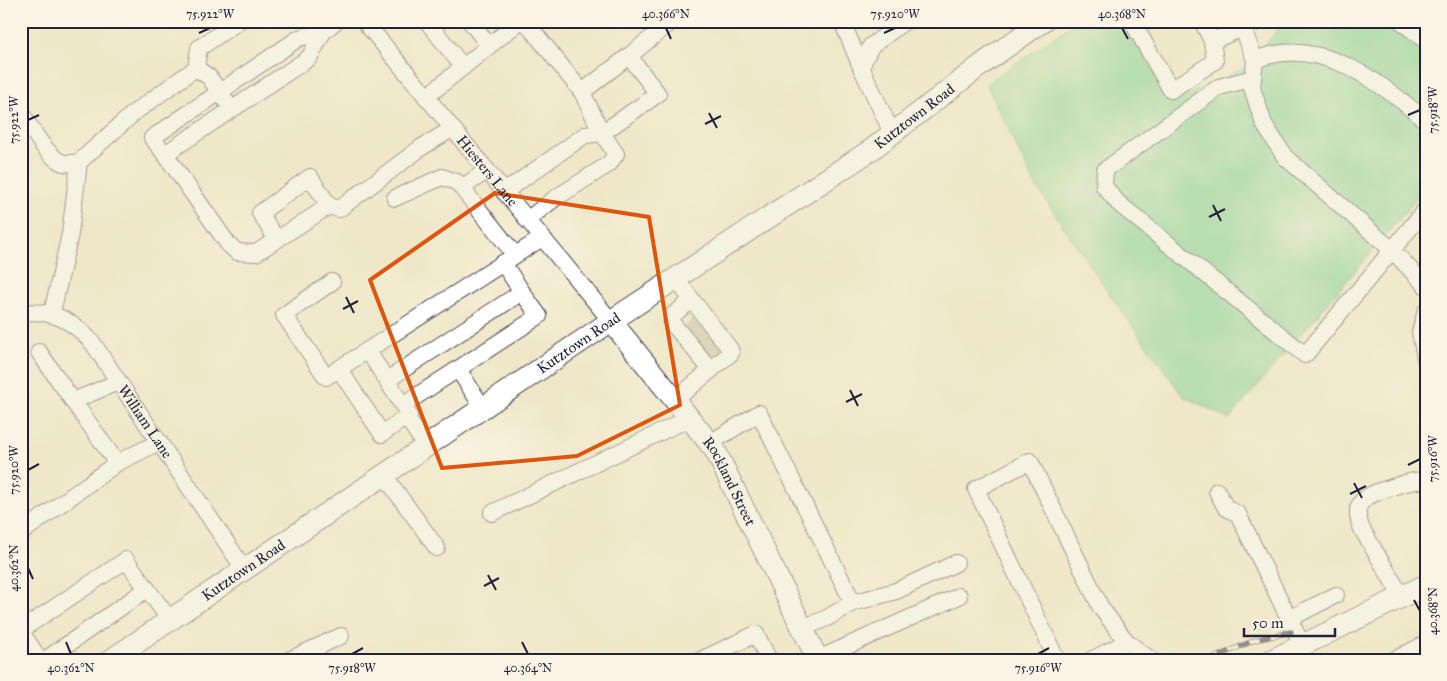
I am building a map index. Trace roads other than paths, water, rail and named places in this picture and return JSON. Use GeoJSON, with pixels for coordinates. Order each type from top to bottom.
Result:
{"type":"FeatureCollection","features":[{"type":"Feature","properties":{"kind":"main road","name":"Kutztown Road"},"geometry":{"type":"LineString","coordinates":[[114,659],[675,278],[863,156],[1023,33],[1043,21]]}},
{"type":"Feature","properties":{"kind":"main road","name":"Rockland Street"},"geometry":{"type":"LineString","coordinates":[[611,321],[710,443],[726,469],[818,659]]}},
{"type":"Feature","properties":{"kind":"main road"},"geometry":{"type":"LineString","coordinates":[[1272,660],[1302,652],[1402,597],[1426,586]]}},
{"type":"Feature","properties":{"kind":"street"},"geometry":{"type":"LineString","coordinates":[[21,113],[39,140],[59,161],[67,163],[79,162],[135,112],[196,68],[199,48],[239,21]]}},
{"type":"Feature","properties":{"kind":"street"},"geometry":{"type":"LineString","coordinates":[[165,154],[309,58],[323,32],[336,21]]}},
{"type":"Feature","properties":{"kind":"street"},"geometry":{"type":"LineString","coordinates":[[427,21],[463,67]]}},
{"type":"Feature","properties":{"kind":"street"},"geometry":{"type":"LineString","coordinates":[[470,21],[490,46]]}},
{"type":"Feature","properties":{"kind":"street"},"geometry":{"type":"LineString","coordinates":[[426,97],[520,21]]}},
{"type":"Feature","properties":{"kind":"street"},"geometry":{"type":"LineString","coordinates":[[525,21],[582,92],[602,133],[616,154],[609,164],[527,220]]}},
{"type":"Feature","properties":{"kind":"street"},"geometry":{"type":"LineString","coordinates":[[582,92],[672,21]]}},
{"type":"Feature","properties":{"kind":"street"},"geometry":{"type":"LineString","coordinates":[[842,21],[892,133]]}},
{"type":"Feature","properties":{"kind":"street"},"geometry":{"type":"LineString","coordinates":[[861,67],[871,46],[905,21]]}},
{"type":"Feature","properties":{"kind":"street"},"geometry":{"type":"LineString","coordinates":[[1132,21],[1170,90],[1215,62],[1212,42],[1202,21]]}},
{"type":"Feature","properties":{"kind":"street"},"geometry":{"type":"LineString","coordinates":[[1212,42],[1259,21]]}},
{"type":"Feature","properties":{"kind":"street"},"geometry":{"type":"LineString","coordinates":[[1401,21],[1426,41]]}},
{"type":"Feature","properties":{"kind":"street","name":"Hiesters Lane"},"geometry":{"type":"LineString","coordinates":[[371,24],[426,97],[611,321]]}},
{"type":"Feature","properties":{"kind":"street"},"geometry":{"type":"LineString","coordinates":[[1243,29],[1255,60],[1252,88],[1264,124],[1285,157],[1391,249],[1426,286]]}},
{"type":"Feature","properties":{"kind":"street"},"geometry":{"type":"LineString","coordinates":[[323,32],[299,38],[152,138],[228,244],[237,252],[256,253],[329,206]]}},
{"type":"Feature","properties":{"kind":"street"},"geometry":{"type":"LineString","coordinates":[[1255,60],[1270,54],[1299,54],[1340,61],[1367,76],[1426,121]]}},
{"type":"Feature","properties":{"kind":"street"},"geometry":{"type":"LineString","coordinates":[[504,192],[585,136],[602,133],[658,94],[629,56]]}},
{"type":"Feature","properties":{"kind":"street"},"geometry":{"type":"LineString","coordinates":[[196,68],[209,77],[232,109]]}},
{"type":"Feature","properties":{"kind":"street"},"geometry":{"type":"LineString","coordinates":[[1254,78],[1219,87],[1105,170],[1104,186],[1118,204],[1305,355],[1426,209]]}},
{"type":"Feature","properties":{"kind":"street"},"geometry":{"type":"LineString","coordinates":[[277,240],[260,213],[310,177],[329,206],[338,209],[422,147],[452,129]]}},
{"type":"Feature","properties":{"kind":"street"},"geometry":{"type":"LineString","coordinates":[[21,313],[52,313],[71,227],[79,162]]}},
{"type":"Feature","properties":{"kind":"street"},"geometry":{"type":"LineString","coordinates":[[462,188],[486,171]]}},
{"type":"Feature","properties":{"kind":"street"},"geometry":{"type":"LineString","coordinates":[[339,369],[382,434],[405,411],[458,369],[539,316],[522,292],[509,259],[457,182],[442,177],[395,198]]}},
{"type":"Feature","properties":{"kind":"street"},"geometry":{"type":"LineString","coordinates":[[332,282],[284,315],[326,377],[542,238]]}},
{"type":"Feature","properties":{"kind":"street"},"geometry":{"type":"LineString","coordinates":[[675,278],[697,330],[711,370]]}},
{"type":"Feature","properties":{"kind":"street"},"geometry":{"type":"LineString","coordinates":[[387,380],[522,292]]}},
{"type":"Feature","properties":{"kind":"street"},"geometry":{"type":"LineString","coordinates":[[1426,311],[1420,332],[1426,362]]}},
{"type":"Feature","properties":{"kind":"street","name":"William Lane"},"geometry":{"type":"LineString","coordinates":[[52,313],[81,330],[244,569]]}},
{"type":"Feature","properties":{"kind":"street"},"geometry":{"type":"LineString","coordinates":[[675,400],[731,353],[697,330]]}},
{"type":"Feature","properties":{"kind":"street"},"geometry":{"type":"LineString","coordinates":[[368,351],[426,446]]}},
{"type":"Feature","properties":{"kind":"street"},"geometry":{"type":"LineString","coordinates":[[39,352],[117,463]]}},
{"type":"Feature","properties":{"kind":"street"},"geometry":{"type":"LineString","coordinates":[[458,369],[483,408]]}},
{"type":"Feature","properties":{"kind":"street"},"geometry":{"type":"LineString","coordinates":[[72,401],[118,382]]}},
{"type":"Feature","properties":{"kind":"street"},"geometry":{"type":"LineString","coordinates":[[710,443],[759,413],[853,603]]}},
{"type":"Feature","properties":{"kind":"street"},"geometry":{"type":"LineString","coordinates":[[492,513],[690,418]]}},
{"type":"Feature","properties":{"kind":"street"},"geometry":{"type":"LineString","coordinates":[[21,533],[117,463],[159,442]]}},
{"type":"Feature","properties":{"kind":"street"},"geometry":{"type":"LineString","coordinates":[[1058,660],[976,489],[1030,460],[1101,608],[1127,642],[1151,660]]}},
{"type":"Feature","properties":{"kind":"street"},"geometry":{"type":"LineString","coordinates":[[384,474],[437,548]]}},
{"type":"Feature","properties":{"kind":"street"},"geometry":{"type":"LineString","coordinates":[[1402,597],[1362,531],[1358,521],[1357,508],[1368,495],[1417,480],[1426,481]]}},
{"type":"Feature","properties":{"kind":"street"},"geometry":{"type":"LineString","coordinates":[[1217,491],[1226,508],[1238,514],[1289,619],[1302,652]]}},
{"type":"Feature","properties":{"kind":"street"},"geometry":{"type":"LineString","coordinates":[[40,660],[21,631],[126,560],[170,620]]}},
{"type":"Feature","properties":{"kind":"street"},"geometry":{"type":"LineString","coordinates":[[803,628],[827,618],[853,603],[896,591],[956,563]]}},
{"type":"Feature","properties":{"kind":"street"},"geometry":{"type":"LineString","coordinates":[[45,660],[147,589]]}},
{"type":"Feature","properties":{"kind":"street"},"geometry":{"type":"LineString","coordinates":[[1289,619],[1336,595]]}},
{"type":"Feature","properties":{"kind":"street"},"geometry":{"type":"LineString","coordinates":[[818,659],[843,655],[959,596]]}},
{"type":"Feature","properties":{"kind":"street"},"geometry":{"type":"LineString","coordinates":[[701,660],[725,655],[756,634],[769,660]]}},
{"type":"Feature","properties":{"kind":"street"},"geometry":{"type":"LineString","coordinates":[[289,660],[307,656],[341,636]]}},
{"type":"Feature","properties":{"kind":"street"},"geometry":{"type":"LineString","coordinates":[[1091,660],[1127,642]]}},
{"type":"Feature","properties":{"kind":"street"},"geometry":{"type":"LineString","coordinates":[[1394,660],[1421,646],[1426,646]]}},
{"type":"Feature","properties":{"kind":"tunnel"},"geometry":{"type":"LineString","coordinates":[[688,331],[698,323]]}},
{"type":"Feature","properties":{"kind":"tunnel"},"geometry":{"type":"LineString","coordinates":[[697,342],[707,333]]}},
{"type":"Feature","properties":{"kind":"tunnel"},"geometry":{"type":"LineString","coordinates":[[705,352],[715,344]]}},
{"type":"Feature","properties":{"kind":"railway"},"geometry":{"type":"LineString","coordinates":[[1209,660],[1255,640],[1291,632]]}}]}
